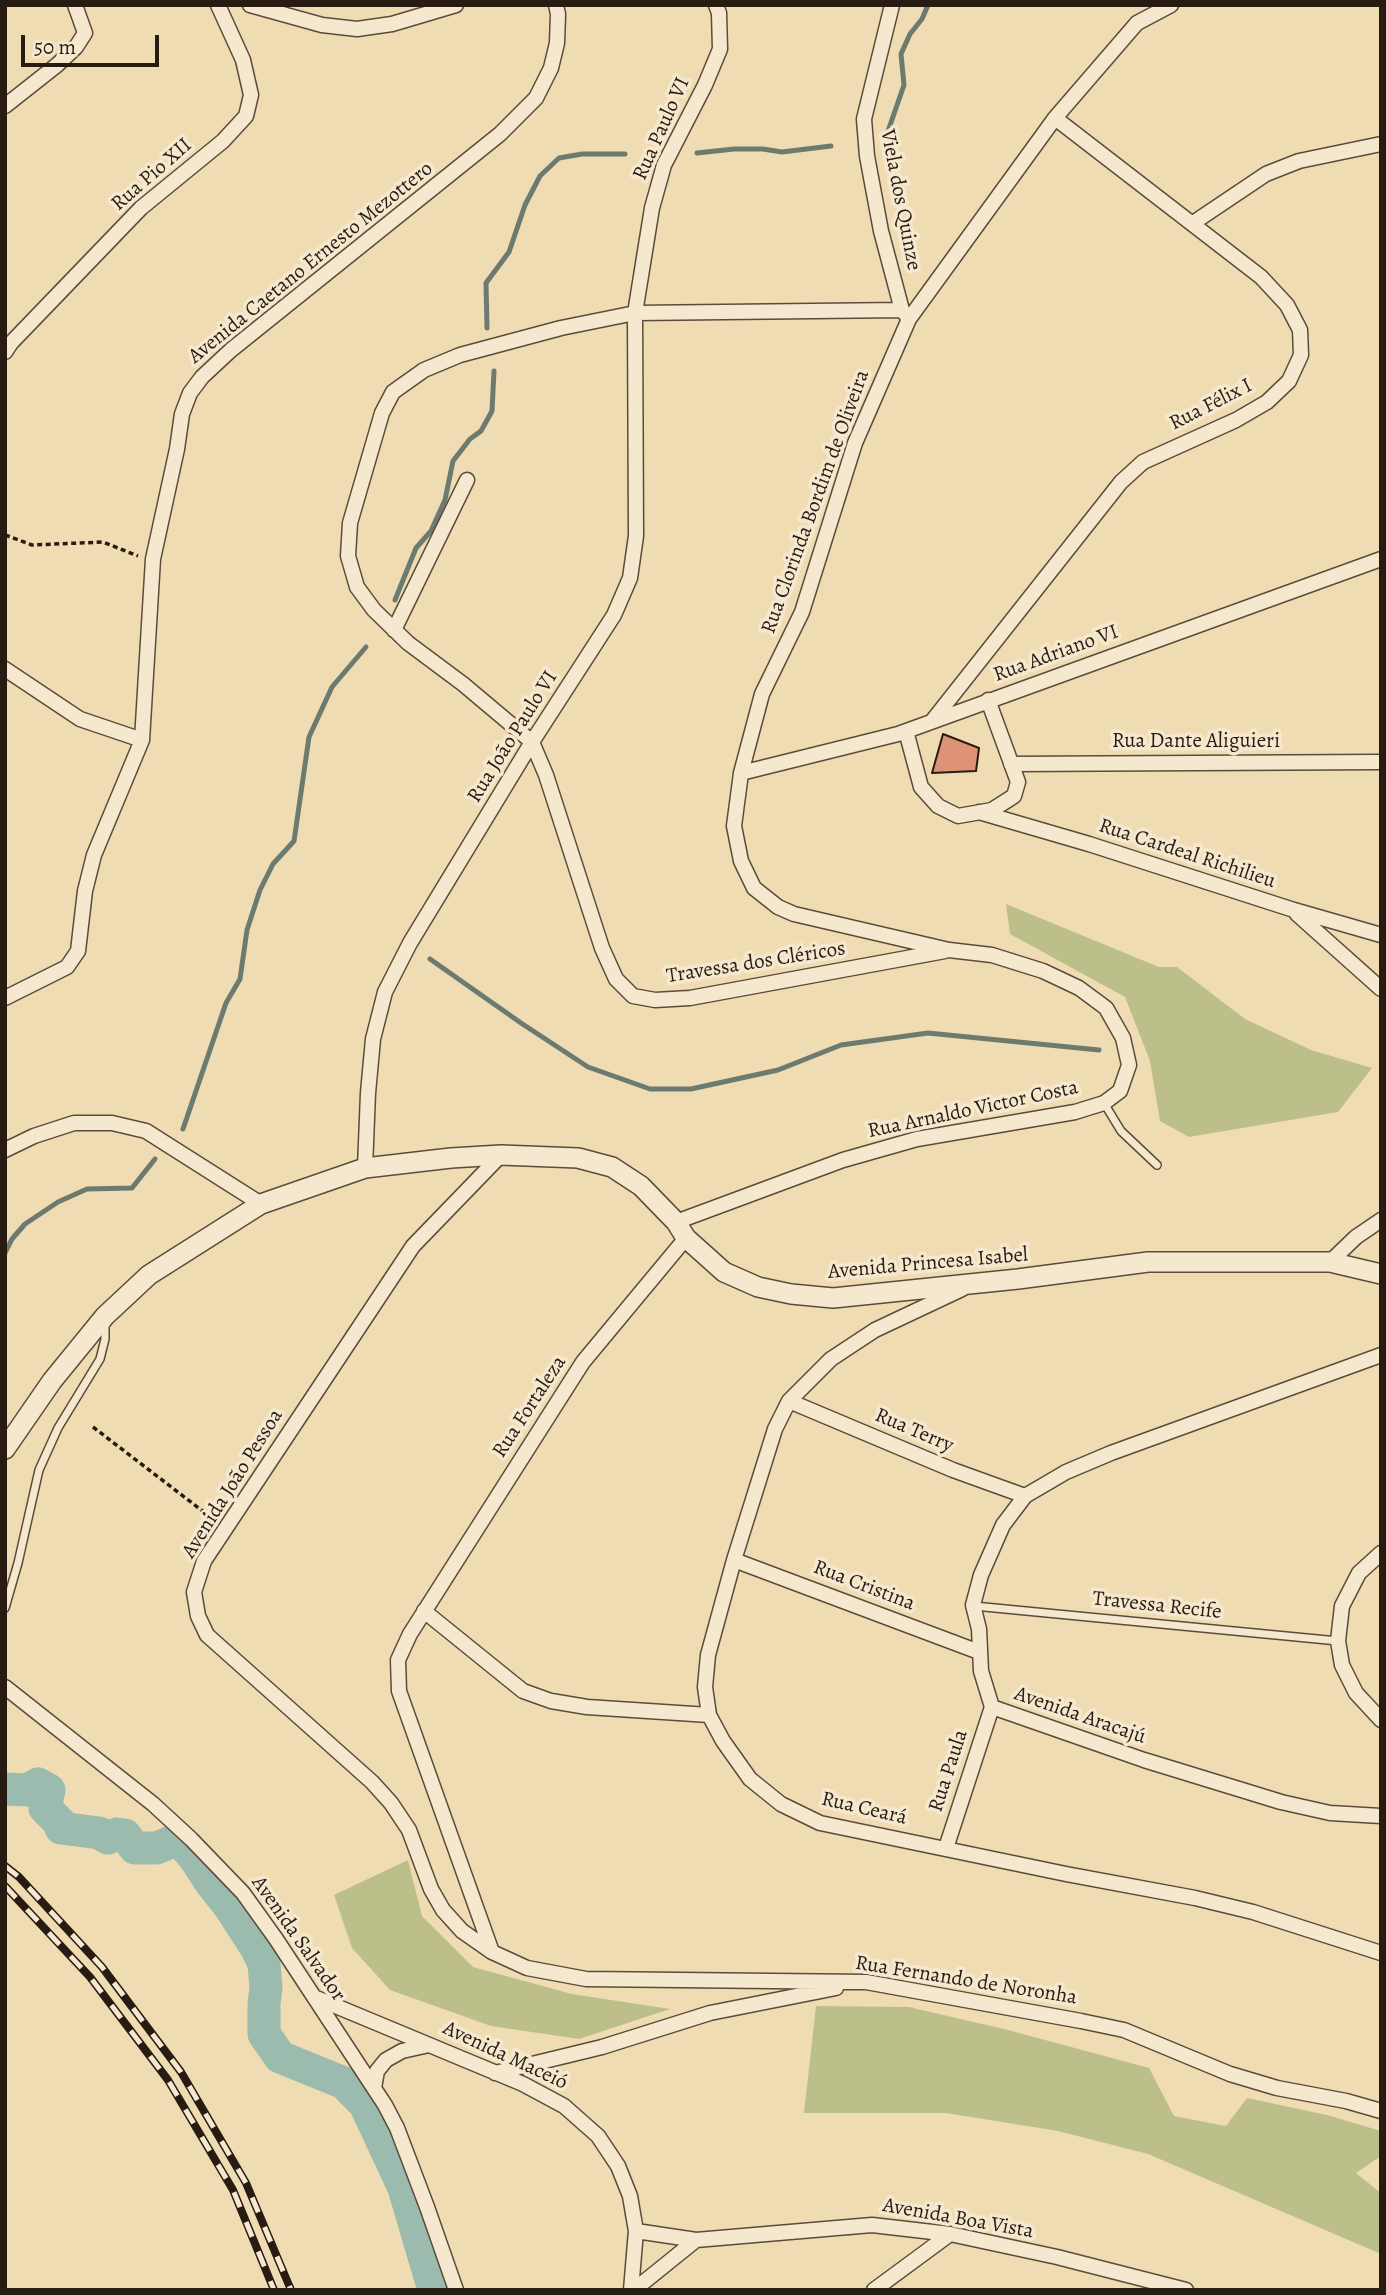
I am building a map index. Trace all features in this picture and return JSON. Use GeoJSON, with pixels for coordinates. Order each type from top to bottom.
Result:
{"type":"FeatureCollection","features":[{"type":"Feature","properties":{"kind":"street"},"geometry":{"type":"LineString","coordinates":[[5,106],[76,47],[85,33],[75,5]]}},
{"type":"Feature","properties":{"kind":"street","name":"Rua Pio XII"},"geometry":{"type":"LineString","coordinates":[[5,352],[141,208],[223,141],[246,116],[251,95],[243,60],[218,5]]}},
{"type":"Feature","properties":{"kind":"street"},"geometry":{"type":"LineString","coordinates":[[250,5],[322,25],[358,29],[392,24],[456,5]]}},
{"type":"Feature","properties":{"kind":"street","name":"Avenida Caetano Ernesto Mezottero"},"geometry":{"type":"LineString","coordinates":[[5,998],[67,967],[78,951],[85,891],[94,856],[142,740],[153,559],[182,414],[190,393],[202,377],[232,350],[490,142],[536,98],[551,68],[557,43],[556,5]]}},
{"type":"Feature","properties":{"kind":"street","name":"Rua Paulo VI"},"geometry":{"type":"LineString","coordinates":[[635,313],[652,208],[664,166],[720,49],[719,13],[716,5]]}},
{"type":"Feature","properties":{"kind":"street","name":"Viela dos Quinze"},"geometry":{"type":"LineString","coordinates":[[892,5],[864,119],[867,156],[881,231],[905,314]]}},
{"type":"Feature","properties":{"kind":"street","name":"Rua Clorinda Bordim de Oliveira"},"geometry":{"type":"LineString","coordinates":[[741,773],[762,694],[802,612],[855,443],[905,314],[1055,118],[1137,23],[1171,5]]}},
{"type":"Feature","properties":{"kind":"street","name":"Rua Félix I"},"geometry":{"type":"LineString","coordinates":[[933,720],[1121,482],[1143,461],[1236,420],[1267,402],[1289,381],[1301,355],[1300,330],[1287,305],[1261,277],[1055,118]]}},
{"type":"Feature","properties":{"kind":"street"},"geometry":{"type":"LineString","coordinates":[[1193,223],[1266,174],[1299,161],[1381,144]]}},
{"type":"Feature","properties":{"kind":"street"},"geometry":{"type":"LineString","coordinates":[[532,743],[394,630],[374,610],[357,587],[348,556],[349,523],[382,413],[393,392],[424,370],[460,355],[561,328],[635,313],[905,314]]}},
{"type":"Feature","properties":{"kind":"street","name":"Rua João Paulo VI"},"geometry":{"type":"LineString","coordinates":[[365,1168],[373,1039],[386,992],[410,943],[614,615],[630,578],[636,536],[635,313]]}},
{"type":"Feature","properties":{"kind":"street"},"geometry":{"type":"LineString","coordinates":[[394,630],[467,480]]}},
{"type":"Feature","properties":{"kind":"street","name":"Rua Adriano VI"},"geometry":{"type":"LineString","coordinates":[[741,773],[906,731],[1381,559]]}},
{"type":"Feature","properties":{"kind":"street"},"geometry":{"type":"LineString","coordinates":[[5,669],[80,719],[142,740]]}},
{"type":"Feature","properties":{"kind":"street"},"geometry":{"type":"LineString","coordinates":[[906,731],[921,787],[939,806],[958,816],[992,810],[1014,796],[1018,782],[988,701]]}},
{"type":"Feature","properties":{"kind":"street","name":"Travessa dos Cléricos"},"geometry":{"type":"LineString","coordinates":[[532,743],[546,775],[602,948],[616,979],[633,996],[655,1000],[690,998],[949,950]]}},
{"type":"Feature","properties":{"kind":"street","name":"Rua Dante Aliguieri"},"geometry":{"type":"LineString","coordinates":[[1011,764],[1381,762]]}},
{"type":"Feature","properties":{"kind":"street","name":"Rua Arnaldo Victor Costa"},"geometry":{"type":"LineString","coordinates":[[681,1230],[843,1160],[917,1139],[1038,1120],[1104,1103],[1120,1091],[1129,1065],[1123,1038],[1106,1008],[1079,988],[1043,971],[992,955],[949,950],[794,914],[778,907],[754,888],[741,861],[734,826],[741,773]]}},
{"type":"Feature","properties":{"kind":"street","name":"Rua Cardeal Richilieu"},"geometry":{"type":"LineString","coordinates":[[979,812],[1381,935]]}},
{"type":"Feature","properties":{"kind":"street"},"geometry":{"type":"LineString","coordinates":[[1294,910],[1381,989]]}},
{"type":"Feature","properties":{"kind":"street"},"geometry":{"type":"LineString","coordinates":[[5,1150],[34,1136],[74,1123],[112,1123],[146,1131],[261,1204]]}},
{"type":"Feature","properties":{"kind":"street","name":"Avenida Princesa Isabel"},"geometry":{"type":"LineString","coordinates":[[5,1449],[52,1381],[105,1316],[149,1275],[261,1204],[365,1168],[501,1155],[578,1158],[612,1167],[641,1186],[724,1272],[758,1287],[791,1294],[833,1298],[1148,1262],[1330,1262],[1381,1274]]}},
{"type":"Feature","properties":{"kind":"street","name":"Avenida João Pessoa"},"geometry":{"type":"LineString","coordinates":[[492,1952],[462,1931],[443,1910],[431,1889],[409,1830],[391,1803],[372,1782],[208,1635],[198,1616],[194,1592],[204,1561],[412,1246],[501,1155]]}},
{"type":"Feature","properties":{"kind":"street"},"geometry":{"type":"LineString","coordinates":[[1330,1262],[1356,1237],[1381,1220]]}},
{"type":"Feature","properties":{"kind":"street","name":"Rua Fortaleza"},"geometry":{"type":"LineString","coordinates":[[492,1952],[398,1690],[398,1660],[410,1634],[583,1362],[681,1230]]}},
{"type":"Feature","properties":{"kind":"street","name":"Rua Ceará"},"geometry":{"type":"LineString","coordinates":[[973,1284],[875,1330],[831,1359],[789,1401],[775,1429],[708,1655],[705,1687],[709,1715],[723,1741],[750,1779],[782,1804],[820,1823],[1195,1898],[1253,1912],[1381,1953]]}},
{"type":"Feature","properties":{"kind":"street","name":"Avenida Aracajú"},"geometry":{"type":"LineString","coordinates":[[1381,1355],[1111,1453],[1066,1472],[1025,1496],[1003,1525],[981,1575],[973,1605],[979,1629],[981,1671],[992,1707],[1144,1760],[1281,1802],[1330,1813],[1381,1816]]}},
{"type":"Feature","properties":{"kind":"street","name":"Rua Terry"},"geometry":{"type":"LineString","coordinates":[[789,1401],[953,1470],[1025,1496]]}},
{"type":"Feature","properties":{"kind":"street"},"geometry":{"type":"LineString","coordinates":[[1381,1552],[1359,1573],[1342,1606],[1338,1641],[1342,1665],[1356,1693],[1381,1720]]}},
{"type":"Feature","properties":{"kind":"street","name":"Rua Cristina"},"geometry":{"type":"LineString","coordinates":[[734,1560],[979,1652]]}},
{"type":"Feature","properties":{"kind":"street"},"geometry":{"type":"LineString","coordinates":[[425,1611],[523,1691],[551,1702],[709,1715]]}},
{"type":"Feature","properties":{"kind":"street","name":"Avenida Salvador"},"geometry":{"type":"LineString","coordinates":[[5,1687],[153,1804],[243,1893],[276,1938],[397,2128],[456,2290]]}},
{"type":"Feature","properties":{"kind":"street","name":"Rua Paula"},"geometry":{"type":"LineString","coordinates":[[946,1848],[992,1707]]}},
{"type":"Feature","properties":{"kind":"street","name":"Rua Fernando de Noronha"},"geometry":{"type":"LineString","coordinates":[[492,1952],[527,1968],[586,1979],[866,1982],[1124,2031],[1230,2074],[1277,2088],[1346,2101],[1381,2111]]}},
{"type":"Feature","properties":{"kind":"street"},"geometry":{"type":"LineString","coordinates":[[495,2073],[603,2047],[710,2013],[866,1982]]}},
{"type":"Feature","properties":{"kind":"street","name":"Avenida Maceió"},"geometry":{"type":"LineString","coordinates":[[313,1997],[495,2073],[564,2106],[598,2136],[622,2176],[630,2196],[636,2231],[633,2290]]}},
{"type":"Feature","properties":{"kind":"street"},"geometry":{"type":"LineString","coordinates":[[374,2088],[377,2071],[386,2060],[402,2051],[429,2045]]}},
{"type":"Feature","properties":{"kind":"street","name":"Avenida Boa Vista"},"geometry":{"type":"LineString","coordinates":[[636,2231],[696,2241],[872,2225],[950,2234],[1057,2257],[1186,2290]]}},
{"type":"Feature","properties":{"kind":"street"},"geometry":{"type":"LineString","coordinates":[[874,2290],[950,2234]]}},
{"type":"Feature","properties":{"kind":"street"},"geometry":{"type":"LineString","coordinates":[[633,2290],[696,2241]]}},
{"type":"Feature","properties":{"kind":"lane"},"geometry":{"type":"LineString","coordinates":[[1104,1103],[1121,1131],[1157,1165]]}},
{"type":"Feature","properties":{"kind":"lane"},"geometry":{"type":"LineString","coordinates":[[5,1608],[19,1563],[39,1470],[58,1428],[100,1359],[105,1339],[105,1316]]}},
{"type":"Feature","properties":{"kind":"lane","name":"Travessa Recife"},"geometry":{"type":"LineString","coordinates":[[973,1605],[1338,1641]]}},
{"type":"Feature","properties":{"kind":"path"},"geometry":{"type":"LineString","coordinates":[[5,535],[32,545],[103,542],[132,555],[153,559]]}},
{"type":"Feature","properties":{"kind":"path"},"geometry":{"type":"LineString","coordinates":[[93,1427],[226,1528]]}},
{"type":"Feature","properties":{"kind":"green space"},"geometry":{"type":"Polygon","coordinates":[[[1006,904],[1159,967],[1177,967],[1245,1019],[1311,1050],[1372,1068],[1338,1112],[1189,1137],[1160,1121],[1150,1061],[1125,997],[1010,934],[1006,904]]]}},
{"type":"Feature","properties":{"kind":"green space"},"geometry":{"type":"Polygon","coordinates":[[[408,1860],[422,1916],[473,1967],[572,1994],[670,2009],[579,2039],[491,2026],[390,1990],[352,1948],[334,1895],[408,1860]]]}},
{"type":"Feature","properties":{"kind":"green space"},"geometry":{"type":"Polygon","coordinates":[[[816,2006],[909,2007],[1149,2068],[1174,2116],[1226,2126],[1247,2098],[1327,2115],[1381,2131],[1381,2156],[1356,2173],[1381,2193],[1381,2254],[1148,2154],[1058,2131],[946,2113],[804,2113],[816,2006]]]}},
{"type":"Feature","properties":{"kind":"building"},"geometry":{"type":"Polygon","coordinates":[[[943,734],[979,748],[976,771],[932,773],[943,734]]]}},
{"type":"Feature","properties":{"kind":"waterway"},"geometry":{"type":"LineString","coordinates":[[887,134],[904,85],[901,54],[928,5]]}},
{"type":"Feature","properties":{"kind":"waterway"},"geometry":{"type":"LineString","coordinates":[[697,153],[734,149],[782,152],[831,146]]}},
{"type":"Feature","properties":{"kind":"waterway"},"geometry":{"type":"LineString","coordinates":[[487,328],[486,283],[509,252],[525,205],[540,176],[559,158],[582,154],[625,154]]}},
{"type":"Feature","properties":{"kind":"waterway"},"geometry":{"type":"LineString","coordinates":[[395,600],[416,548],[431,531],[445,500],[453,461],[470,439],[481,431],[492,411],[494,371]]}},
{"type":"Feature","properties":{"kind":"waterway"},"geometry":{"type":"LineString","coordinates":[[183,1129],[226,1003],[240,979],[247,930],[260,890],[273,864],[294,841],[309,737],[332,687],[366,647]]}},
{"type":"Feature","properties":{"kind":"waterway"},"geometry":{"type":"LineString","coordinates":[[430,959],[588,1067],[650,1089],[691,1089],[778,1070],[841,1045],[928,1033],[1099,1050]]}},
{"type":"Feature","properties":{"kind":"waterway"},"geometry":{"type":"LineString","coordinates":[[5,1253],[12,1239],[25,1224],[58,1202],[87,1189],[132,1188],[155,1159]]}},
{"type":"Feature","properties":{"kind":"waterway"},"geometry":{"type":"LineString","coordinates":[[5,1789],[28,1790],[38,1784],[49,1790],[45,1808],[61,1824],[61,1828],[99,1833],[108,1838],[117,1834],[125,1835],[135,1848],[157,1848],[173,1841],[182,1843],[194,1857],[230,1907],[264,1964],[264,2034],[280,2057],[344,2083],[365,2104],[404,2188],[434,2290]]}},
{"type":"Feature","properties":{"kind":"railway"},"geometry":{"type":"LineString","coordinates":[[5,1866],[19,1877],[102,1967],[181,2072],[246,2183],[291,2290]]}},
{"type":"Feature","properties":{"kind":"railway"},"geometry":{"type":"LineString","coordinates":[[5,1886],[90,1977],[168,2080],[233,2190],[274,2290]]}}]}
